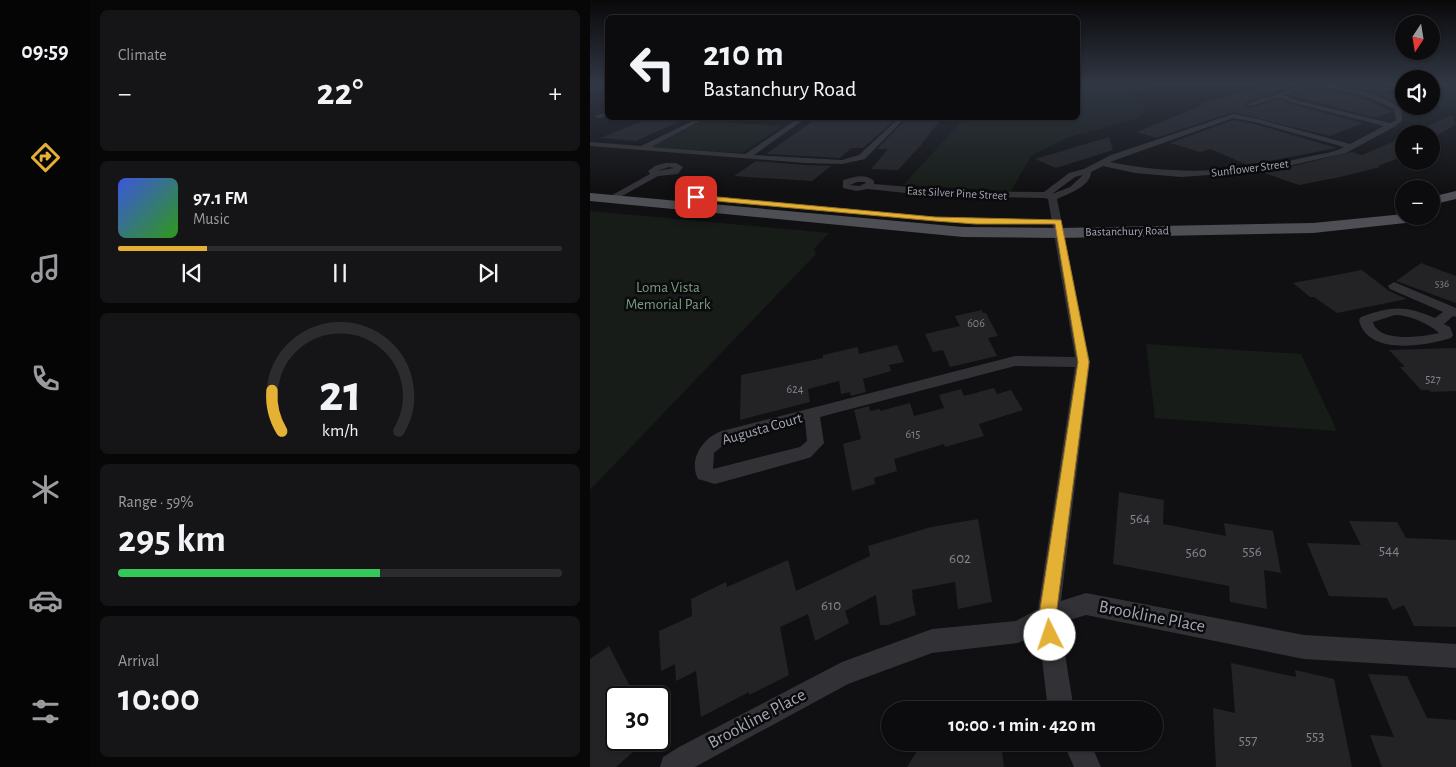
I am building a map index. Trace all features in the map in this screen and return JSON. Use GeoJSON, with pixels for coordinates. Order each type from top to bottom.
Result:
{"type":"FeatureCollection","features":[{"type":"Feature","properties":{"kind":"main road","name":"Bastanchury Road"},"geometry":{"type":"LineString","coordinates":[[590,187],[935,219],[1059,227],[1312,228],[1395,220]]}},
{"type":"Feature","properties":{"kind":"main road"},"geometry":{"type":"LineString","coordinates":[[1440,199],[1456,195]]}},
{"type":"Feature","properties":{"kind":"main road","name":"Bastanchury Road"},"geometry":{"type":"LineString","coordinates":[[590,197],[939,230],[1059,227],[1300,216],[1395,208]]}},
{"type":"Feature","properties":{"kind":"main road"},"geometry":{"type":"LineString","coordinates":[[1440,213],[1456,210]]}},
{"type":"Feature","properties":{"kind":"street"},"geometry":{"type":"LineString","coordinates":[[1049,197],[1064,180],[1072,175],[1225,119]]}},
{"type":"Feature","properties":{"kind":"street"},"geometry":{"type":"LineString","coordinates":[[1246,119],[1256,120],[1352,147]]}},
{"type":"Feature","properties":{"kind":"street"},"geometry":{"type":"LineString","coordinates":[[1363,119],[1392,126],[1399,121],[1399,119]]}},
{"type":"Feature","properties":{"kind":"street"},"geometry":{"type":"LineString","coordinates":[[643,148],[699,120]]}},
{"type":"Feature","properties":{"kind":"street"},"geometry":{"type":"LineString","coordinates":[[747,156],[801,120]]}},
{"type":"Feature","properties":{"kind":"street"},"geometry":{"type":"LineString","coordinates":[[850,167],[900,120]]}},
{"type":"Feature","properties":{"kind":"street","name":"Sunflower Street"},"geometry":{"type":"LineString","coordinates":[[1101,163],[1160,174],[1197,174],[1265,169],[1322,157],[1352,147],[1392,126]]}},
{"type":"Feature","properties":{"kind":"street"},"geometry":{"type":"LineString","coordinates":[[590,144],[805,161],[850,167],[867,182]]}},
{"type":"Feature","properties":{"kind":"street"},"geometry":{"type":"LineString","coordinates":[[668,165],[680,159],[683,151]]}},
{"type":"Feature","properties":{"kind":"street"},"geometry":{"type":"LineString","coordinates":[[656,174],[652,173],[654,169],[685,163],[713,153]]}},
{"type":"Feature","properties":{"kind":"street"},"geometry":{"type":"LineString","coordinates":[[610,199],[656,174],[675,172],[685,163]]}},
{"type":"Feature","properties":{"kind":"street","name":"East Silver Pine Street"},"geometry":{"type":"LineString","coordinates":[[850,167],[844,172],[847,178],[845,184],[849,188],[867,182],[892,190],[1049,197]]}},
{"type":"Feature","properties":{"kind":"street"},"geometry":{"type":"LineString","coordinates":[[1049,197],[1068,192],[1080,184],[1087,176],[1087,171]]}},
{"type":"Feature","properties":{"kind":"street"},"geometry":{"type":"LineString","coordinates":[[1064,180],[1075,181],[1080,184]]}},
{"type":"Feature","properties":{"kind":"street"},"geometry":{"type":"LineString","coordinates":[[1049,197],[1059,227],[1083,362],[1048,616],[1059,701]]}},
{"type":"Feature","properties":{"kind":"street"},"geometry":{"type":"LineString","coordinates":[[1394,286],[1454,312]]}},
{"type":"Feature","properties":{"kind":"street"},"geometry":{"type":"LineString","coordinates":[[1402,310],[1436,324],[1446,330],[1446,336],[1427,341],[1408,342],[1378,336],[1367,328],[1366,320],[1402,310]]}},
{"type":"Feature","properties":{"kind":"street"},"geometry":{"type":"LineString","coordinates":[[1436,324],[1454,312]]}},
{"type":"Feature","properties":{"kind":"street","name":"Augusta Court"},"geometry":{"type":"LineString","coordinates":[[812,414],[816,443],[804,452],[715,477],[704,474],[706,450],[722,437],[1015,361],[1083,362]]}},
{"type":"Feature","properties":{"kind":"street","name":"Brookline Place"},"geometry":{"type":"LineString","coordinates":[[673,767],[688,756],[842,674],[932,641],[1018,632],[1048,616],[1086,604],[1304,647],[1456,656]]}},
{"type":"Feature","properties":{"kind":"street"},"geometry":{"type":"LineString","coordinates":[[1080,751],[1088,767]]}},
{"type":"Feature","properties":{"kind":"green space"},"geometry":{"type":"Polygon","coordinates":[[[1137,119],[1066,138],[1031,156],[1011,191],[903,185],[963,120],[1137,119]]]}},
{"type":"Feature","properties":{"kind":"green space"},"geometry":{"type":"Polygon","coordinates":[[[702,121],[783,126],[742,153],[651,147],[702,121]]]}},
{"type":"Feature","properties":{"kind":"green space","name":"Loma Vista Memorial Park"},"geometry":{"type":"Polygon","coordinates":[[[590,211],[829,233],[814,249],[816,254],[590,490],[590,211]]]}},
{"type":"Feature","properties":{"kind":"green space"},"geometry":{"type":"Polygon","coordinates":[[[1146,344],[1301,354],[1337,431],[1155,418],[1146,344]]]}},
{"type":"Feature","properties":{"kind":"building"},"geometry":{"type":"Polygon","coordinates":[[[1169,119],[1213,119],[1156,138],[1137,132],[1169,119]]]}},
{"type":"Feature","properties":{"kind":"building"},"geometry":{"type":"Polygon","coordinates":[[[1260,119],[1347,119],[1363,123],[1330,136],[1260,119]]]}},
{"type":"Feature","properties":{"kind":"building"},"geometry":{"type":"Polygon","coordinates":[[[1444,119],[1454,119],[1456,124],[1440,134],[1440,125],[1430,125],[1444,119]]]}},
{"type":"Feature","properties":{"kind":"building"},"geometry":{"type":"Polygon","coordinates":[[[645,120],[683,120],[636,141],[600,138],[645,120]]]}},
{"type":"Feature","properties":{"kind":"building"},"geometry":{"type":"Polygon","coordinates":[[[814,120],[895,120],[863,148],[851,148],[840,158],[766,154],[814,120]]]}},
{"type":"Feature","properties":{"kind":"building"},"geometry":{"type":"Polygon","coordinates":[[[905,120],[940,120],[898,170],[871,169],[888,149],[877,149],[905,120]]]}},
{"type":"Feature","properties":{"kind":"building"},"geometry":{"type":"Polygon","coordinates":[[[1233,120],[1255,124],[1337,148],[1248,165],[1210,149],[1200,152],[1170,143],[1233,120]]]}},
{"type":"Feature","properties":{"kind":"building"},"geometry":{"type":"Polygon","coordinates":[[[1109,137],[1113,150],[1056,168],[1035,159],[1109,137]]]}},
{"type":"Feature","properties":{"kind":"building"},"geometry":{"type":"Polygon","coordinates":[[[1395,141],[1395,159],[1378,166],[1380,167],[1340,177],[1299,185],[1264,173],[1351,152],[1362,155],[1395,141]]]}},
{"type":"Feature","properties":{"kind":"building"},"geometry":{"type":"Polygon","coordinates":[[[756,161],[831,166],[812,181],[734,176],[756,161]]]}},
{"type":"Feature","properties":{"kind":"building"},"geometry":{"type":"Polygon","coordinates":[[[1421,263],[1456,276],[1456,303],[1396,281],[1421,263]]]}},
{"type":"Feature","properties":{"kind":"building"},"geometry":{"type":"Polygon","coordinates":[[[1362,270],[1389,291],[1407,299],[1337,313],[1314,297],[1310,297],[1293,283],[1362,270]]]}},
{"type":"Feature","properties":{"kind":"building"},"geometry":{"type":"Polygon","coordinates":[[[982,310],[983,313],[986,313],[998,336],[988,338],[997,356],[950,367],[943,350],[933,352],[925,334],[960,326],[955,316],[982,310]]]}},
{"type":"Feature","properties":{"kind":"building"},"geometry":{"type":"Polygon","coordinates":[[[897,345],[904,362],[889,365],[891,371],[863,379],[866,392],[851,396],[850,392],[841,394],[839,381],[808,389],[810,402],[740,420],[741,375],[823,358],[823,355],[858,347],[859,354],[897,345]]]}},
{"type":"Feature","properties":{"kind":"building"},"geometry":{"type":"Polygon","coordinates":[[[1456,348],[1456,391],[1431,392],[1429,390],[1421,390],[1400,367],[1405,367],[1389,350],[1456,348]]]}},
{"type":"Feature","properties":{"kind":"building"},"geometry":{"type":"Polygon","coordinates":[[[994,388],[997,394],[1011,390],[1023,410],[979,424],[984,436],[945,447],[944,444],[894,459],[897,471],[874,478],[875,484],[852,491],[843,444],[861,439],[854,410],[869,406],[870,411],[880,409],[880,411],[910,403],[914,416],[944,408],[939,395],[961,389],[964,396],[994,388]]]}},
{"type":"Feature","properties":{"kind":"building"},"geometry":{"type":"Polygon","coordinates":[[[1119,492],[1164,500],[1163,524],[1226,536],[1224,523],[1273,531],[1281,573],[1264,570],[1267,609],[1230,602],[1229,586],[1113,564],[1119,492]]]}},
{"type":"Feature","properties":{"kind":"building"},"geometry":{"type":"Polygon","coordinates":[[[978,519],[992,602],[958,609],[955,582],[912,590],[916,615],[888,625],[880,625],[876,595],[845,611],[849,623],[815,641],[808,614],[780,627],[789,675],[749,695],[749,692],[701,717],[696,671],[676,681],[675,664],[661,671],[659,631],[692,616],[691,599],[726,582],[727,587],[788,560],[796,591],[870,556],[868,546],[931,527],[978,519]]]}},
{"type":"Feature","properties":{"kind":"building"},"geometry":{"type":"Polygon","coordinates":[[[1349,521],[1397,522],[1406,538],[1456,540],[1456,627],[1414,626],[1404,605],[1393,610],[1387,598],[1329,596],[1307,543],[1361,545],[1349,521]]]}},
{"type":"Feature","properties":{"kind":"building"},"geometry":{"type":"Polygon","coordinates":[[[609,646],[630,686],[605,686],[605,751],[634,751],[616,767],[590,767],[590,659],[609,646]]]}},
{"type":"Feature","properties":{"kind":"building"},"geometry":{"type":"Polygon","coordinates":[[[1231,663],[1296,677],[1295,670],[1334,679],[1352,767],[1216,767],[1213,708],[1235,713],[1231,663]]]}},
{"type":"Feature","properties":{"kind":"building"},"geometry":{"type":"Polygon","coordinates":[[[1368,674],[1407,676],[1427,718],[1456,720],[1456,767],[1382,767],[1370,735],[1394,737],[1368,674]]]}},
{"type":"Feature","properties":{"kind":"building"},"geometry":{"type":"Polygon","coordinates":[[[917,751],[1002,751],[1004,767],[907,767],[917,751]]]}},
{"type":"Feature","properties":{"kind":"route"},"geometry":{"type":"LineString","coordinates":[[696,197],[935,219],[1058,222],[1083,362],[1048,616],[1050,635]]}}]}
